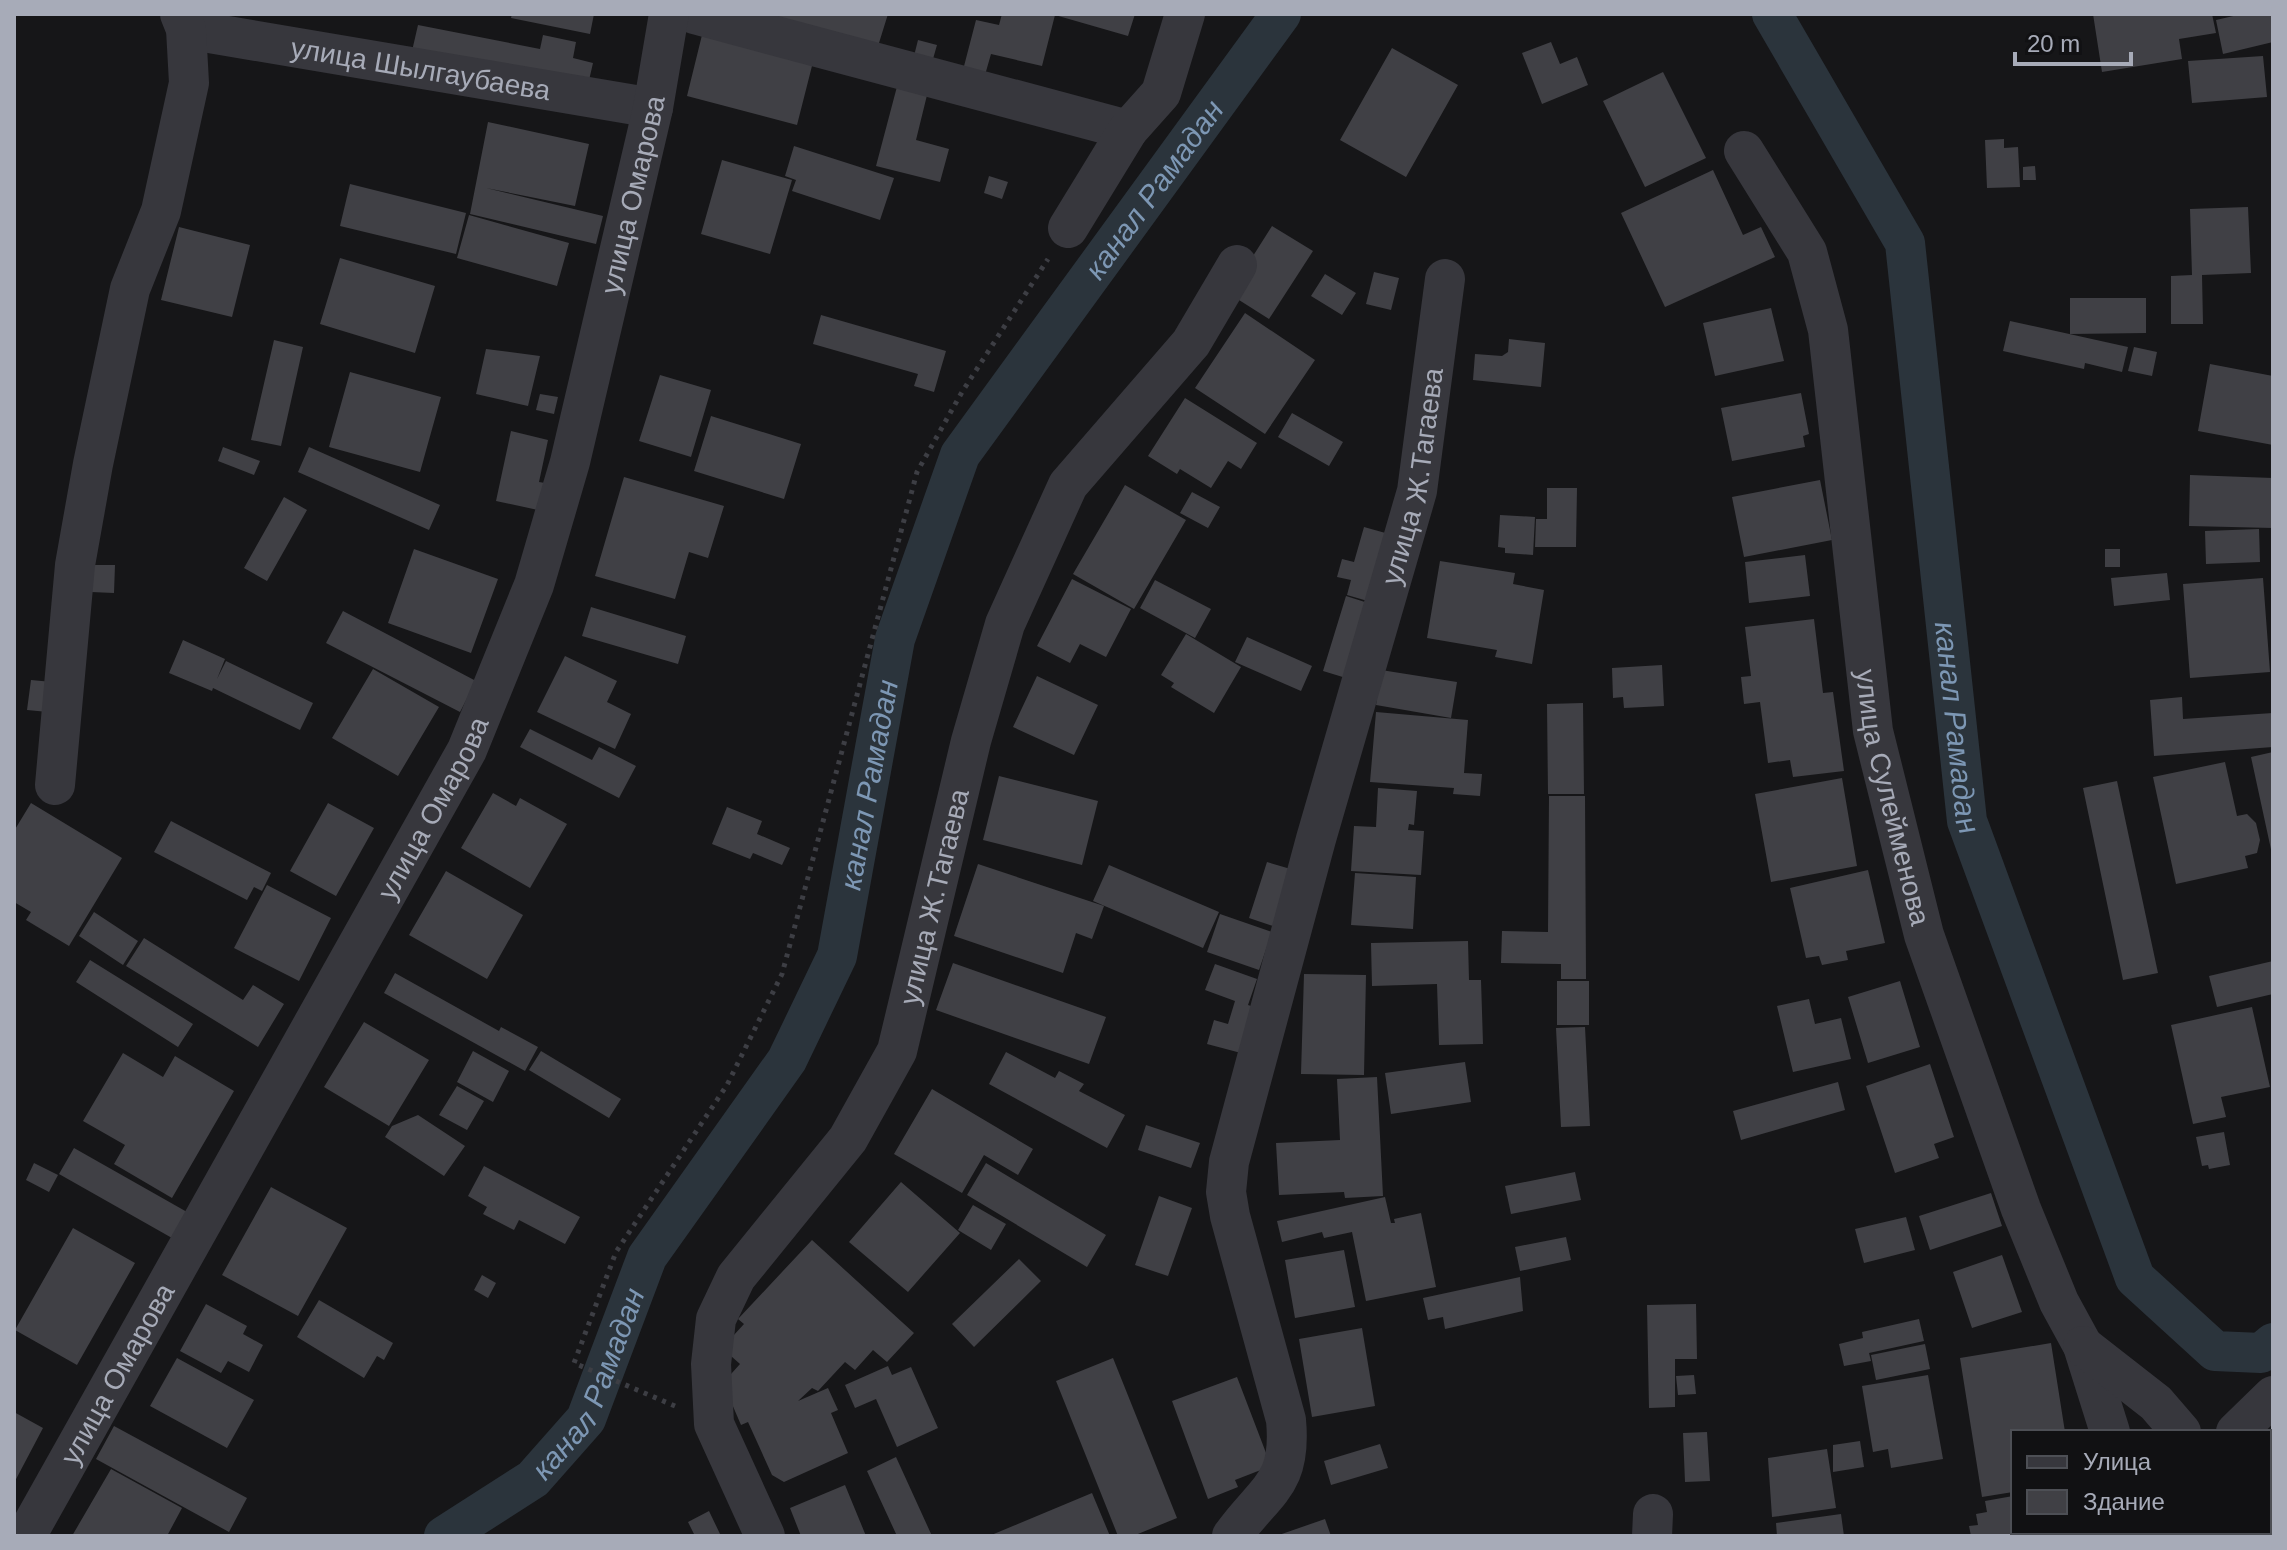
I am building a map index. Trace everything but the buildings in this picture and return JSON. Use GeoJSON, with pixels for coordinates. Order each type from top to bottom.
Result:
{"type":"FeatureCollection","features":[{"type":"Feature","properties":{"kind":"street","name":"улица Омарова"},"geometry":{"type":"LineString","coordinates":[[26,1536],[467,750],[534,585],[570,462],[653,108],[669,14]]}},
{"type":"Feature","properties":{"kind":"street"},"geometry":{"type":"LineString","coordinates":[[694,14],[1128,130]]}},
{"type":"Feature","properties":{"kind":"street"},"geometry":{"type":"LineString","coordinates":[[1068,228],[1128,130],[1161,93],[1185,14]]}},
{"type":"Feature","properties":{"kind":"street","name":"улица Шылгаубаева"},"geometry":{"type":"LineString","coordinates":[[183,21],[653,108]]}},
{"type":"Feature","properties":{"kind":"street"},"geometry":{"type":"LineString","coordinates":[[55,785],[75,565],[130,289],[161,211],[189,83],[183,21]]}},
{"type":"Feature","properties":{"kind":"street","name":"улица Сулейменова"},"geometry":{"type":"LineString","coordinates":[[1744,151],[1807,252],[1828,330],[1873,731],[1924,935],[2021,1209],[2059,1302],[2083,1346],[2109,1430]]}},
{"type":"Feature","properties":{"kind":"street","name":"улица Ж.Тагаева"},"geometry":{"type":"LineString","coordinates":[[765,1536],[714,1424],[711,1364],[716,1319],[736,1277],[848,1139],[897,1051],[971,741],[1005,624],[1068,485],[1191,343],[1237,265]]}},
{"type":"Feature","properties":{"kind":"street","name":"улица Ж.Тагаева"},"geometry":{"type":"LineString","coordinates":[[1232,1536],[1273,1489],[1287,1461],[1288,1445],[1286,1420],[1230,1216],[1226,1192],[1229,1162],[1316,839],[1417,491],[1445,279]]}},
{"type":"Feature","properties":{"kind":"street"},"geometry":{"type":"LineString","coordinates":[[2083,1346],[2156,1403],[2179,1430]]}},
{"type":"Feature","properties":{"kind":"street"},"geometry":{"type":"LineString","coordinates":[[2238,1430],[2273,1396]]}},
{"type":"Feature","properties":{"kind":"path"},"geometry":{"type":"LineString","coordinates":[[626,1383],[574,1363],[616,1252],[727,1085],[782,974],[917,472],[962,392],[1068,228]]}},
{"type":"Feature","properties":{"kind":"waterway","name":"канал Рамадан"},"geometry":{"type":"LineString","coordinates":[[444,1536],[533,1479],[586,1419],[647,1257],[787,1060],[837,956],[895,639],[960,455],[1281,14]]}},
{"type":"Feature","properties":{"kind":"waterway","name":"канал Рамадан"},"geometry":{"type":"LineString","coordinates":[[1772,14],[1905,243],[1967,821],[2135,1278],[2215,1351],[2261,1353],[2273,1343]]}}]}
